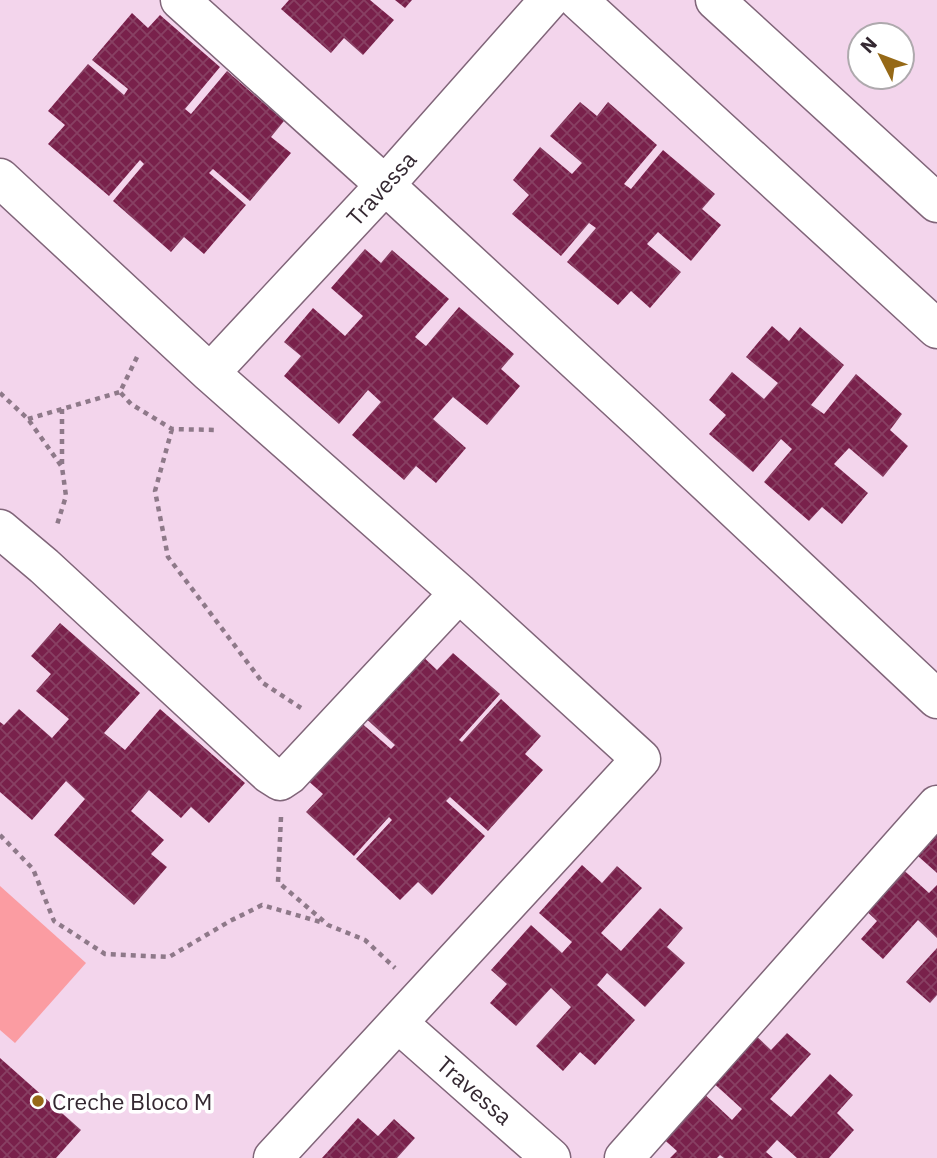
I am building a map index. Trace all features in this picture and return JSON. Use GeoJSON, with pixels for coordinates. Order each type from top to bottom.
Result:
{"type":"FeatureCollection","features":[{"type":"Feature","properties":{"kind":"street"},"geometry":{"type":"LineString","coordinates":[[180,0],[643,423],[937,699]]}},
{"type":"Feature","properties":{"kind":"street","name":"Travessa"},"geometry":{"type":"LineString","coordinates":[[211,373],[385,185],[548,0]]}},
{"type":"Feature","properties":{"kind":"street"},"geometry":{"type":"LineString","coordinates":[[578,0],[937,329]]}},
{"type":"Feature","properties":{"kind":"street"},"geometry":{"type":"LineString","coordinates":[[715,0],[937,203]]}},
{"type":"Feature","properties":{"kind":"street"},"geometry":{"type":"LineString","coordinates":[[0,178],[211,373],[459,593],[640,759],[273,1158]]}},
{"type":"Feature","properties":{"kind":"street"},"geometry":{"type":"LineString","coordinates":[[0,529],[44,566],[269,774],[280,781],[289,775],[459,593]]}},
{"type":"Feature","properties":{"kind":"street"},"geometry":{"type":"LineString","coordinates":[[624,1158],[937,805]]}},
{"type":"Feature","properties":{"kind":"street","name":"Travessa"},"geometry":{"type":"LineString","coordinates":[[398,1023],[551,1158]]}},
{"type":"Feature","properties":{"kind":"path"},"geometry":{"type":"LineString","coordinates":[[28,419],[120,392],[141,348]]}},
{"type":"Feature","properties":{"kind":"path"},"geometry":{"type":"LineString","coordinates":[[120,392],[131,404],[172,429],[218,430]]}},
{"type":"Feature","properties":{"kind":"path"},"geometry":{"type":"LineString","coordinates":[[0,393],[28,419],[62,467]]}},
{"type":"Feature","properties":{"kind":"path"},"geometry":{"type":"LineString","coordinates":[[44,566],[66,496],[62,467],[62,409]]}},
{"type":"Feature","properties":{"kind":"path"},"geometry":{"type":"LineString","coordinates":[[172,429],[155,491],[167,557],[263,683],[308,713]]}},
{"type":"Feature","properties":{"kind":"path"},"geometry":{"type":"LineString","coordinates":[[289,775],[282,813],[278,882],[328,925]]}},
{"type":"Feature","properties":{"kind":"path"},"geometry":{"type":"LineString","coordinates":[[0,835],[33,869],[54,921],[105,954],[169,957],[230,920],[262,905],[328,925],[365,940],[424,995]]}},
{"type":"Feature","properties":{"kind":"shaded area"},"geometry":{"type":"Polygon","coordinates":[[[0,886],[86,963],[15,1043],[0,1030],[0,886]]]}},
{"type":"Feature","properties":{"kind":"building"},"geometry":{"type":"Polygon","coordinates":[[[289,0],[370,0],[394,20],[363,55],[344,38],[331,53],[281,9],[289,0]]]}},
{"type":"Feature","properties":{"kind":"building"},"geometry":{"type":"Polygon","coordinates":[[[395,0],[412,0],[405,8],[395,0]]]}},
{"type":"Feature","properties":{"kind":"building"},"geometry":{"type":"Polygon","coordinates":[[[132,13],[148,28],[160,15],[220,67],[185,109],[191,114],[227,71],[284,121],[271,137],[291,153],[250,201],[213,169],[209,173],[246,205],[204,254],[184,237],[171,252],[113,201],[144,164],[140,160],[109,196],[48,144],[65,125],[48,111],[88,64],[124,95],[128,89],[92,60],[132,13]]]}},
{"type":"Feature","properties":{"kind":"building"},"geometry":{"type":"Polygon","coordinates":[[[580,102],[597,116],[608,102],[657,145],[624,184],[631,189],[663,150],[715,194],[702,209],[721,225],[691,261],[658,232],[647,244],[681,272],[650,308],[631,291],[618,305],[567,262],[596,228],[589,223],[561,256],[512,214],[529,195],[513,180],[540,147],[572,174],[582,163],[550,136],[580,102]]]}},
{"type":"Feature","properties":{"kind":"building"},"geometry":{"type":"Polygon","coordinates":[[[365,249],[381,263],[392,250],[449,299],[415,337],[426,346],[459,307],[514,354],[501,369],[520,386],[487,425],[453,397],[433,419],[466,448],[436,483],[416,466],[404,480],[352,435],[381,402],[368,390],[339,424],[284,376],[301,356],[284,342],[313,308],[345,336],[363,316],[331,288],[365,249]]]}},
{"type":"Feature","properties":{"kind":"building"},"geometry":{"type":"Polygon","coordinates":[[[772,326],[789,341],[800,327],[844,365],[811,405],[824,414],[856,374],[902,414],[890,430],[908,446],[883,477],[849,448],[834,464],[868,493],[842,524],[822,507],[809,521],[764,482],[792,449],[781,439],[753,472],[709,434],[726,415],[709,400],[732,372],[764,399],[778,383],[746,357],[772,326]]]}},
{"type":"Feature","properties":{"kind":"building"},"geometry":{"type":"Polygon","coordinates":[[[60,623],[140,693],[104,733],[125,750],[160,709],[245,783],[209,823],[191,807],[181,818],[149,790],[131,811],[164,840],[151,854],[167,867],[134,905],[54,835],[85,799],[66,781],[32,820],[0,792],[0,722],[4,725],[19,709],[52,738],[69,719],[36,691],[51,674],[31,656],[60,623]]]}},
{"type":"Feature","properties":{"kind":"building"},"geometry":{"type":"Polygon","coordinates":[[[418,652],[437,670],[453,653],[500,694],[459,740],[462,742],[501,699],[541,736],[525,754],[543,770],[488,831],[450,797],[446,801],[485,836],[432,895],[418,882],[400,900],[356,859],[392,820],[389,817],[354,856],[306,812],[323,794],[306,779],[358,720],[391,749],[395,745],[362,715],[418,652]]]}},
{"type":"Feature","properties":{"kind":"building"},"geometry":{"type":"Polygon","coordinates":[[[937,819],[937,873],[910,849],[937,819]]]}},
{"type":"Feature","properties":{"kind":"building"},"geometry":{"type":"Polygon","coordinates":[[[582,865],[602,883],[617,866],[642,888],[601,933],[621,951],[660,908],[683,928],[667,947],[685,963],[645,1007],[607,973],[597,985],[635,1020],[595,1065],[580,1052],[563,1071],[536,1046],[571,1007],[551,988],[516,1026],[490,1003],[507,984],[491,970],[531,925],[562,953],[572,942],[539,913],[582,865]]]}},
{"type":"Feature","properties":{"kind":"building"},"geometry":{"type":"Polygon","coordinates":[[[898,865],[929,893],[937,885],[937,938],[918,920],[883,959],[861,939],[877,921],[861,906],[898,865]]]}},
{"type":"Feature","properties":{"kind":"building"},"geometry":{"type":"Polygon","coordinates":[[[937,948],[937,995],[930,1003],[906,982],[937,948]]]}},
{"type":"Feature","properties":{"kind":"building"},"geometry":{"type":"Polygon","coordinates":[[[752,1032],[771,1050],[787,1033],[811,1054],[770,1099],[791,1117],[830,1074],[853,1095],[837,1113],[854,1130],[829,1158],[797,1158],[777,1140],[766,1152],[773,1158],[724,1158],[720,1155],[717,1158],[670,1158],[677,1151],[660,1136],[701,1091],[732,1120],[742,1109],[709,1079],[752,1032]]]}},
{"type":"Feature","properties":{"kind":"building"},"geometry":{"type":"Polygon","coordinates":[[[0,1058],[81,1130],[56,1158],[0,1158],[0,1058]]]}},
{"type":"Feature","properties":{"kind":"building"},"geometry":{"type":"Polygon","coordinates":[[[358,1118],[378,1136],[394,1119],[415,1138],[397,1158],[322,1158],[358,1118]]]}},
{"type":"Feature","properties":{"kind":"place","name":"Creche Bloco M"},"geometry":{"type":"Point","coordinates":[38,1101]}}]}
